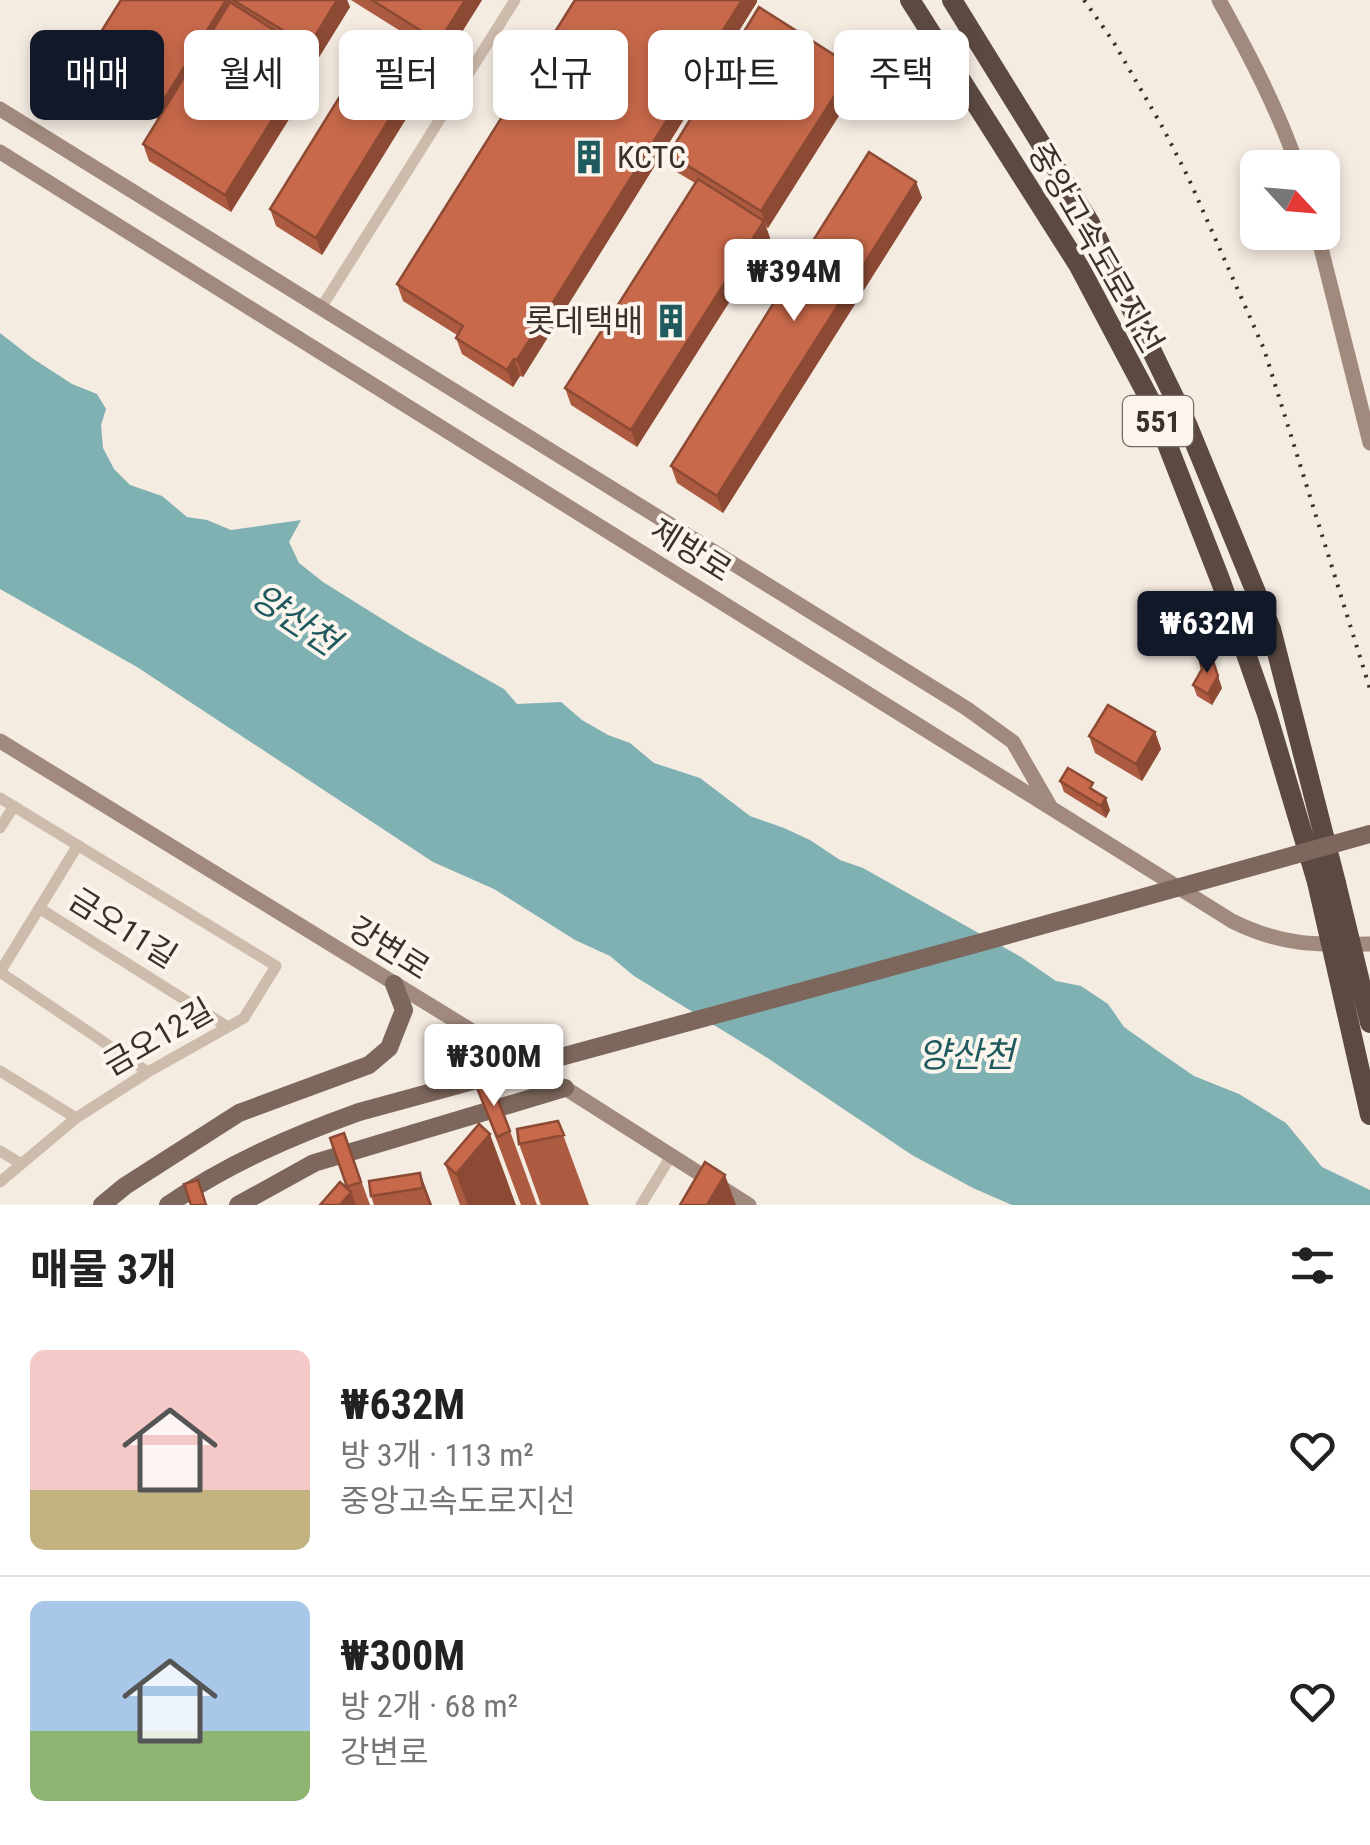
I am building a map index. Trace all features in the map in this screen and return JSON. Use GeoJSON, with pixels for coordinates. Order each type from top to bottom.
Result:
{"type":"FeatureCollection","features":[{"type":"Feature","properties":{"kind":"highway","name":"중앙고속도로지선"},"geometry":{"type":"LineString","coordinates":[[910,0],[1079,266],[1150,400],[1221,582],[1327,883],[1370,1023]]}},
{"type":"Feature","properties":{"kind":"highway","name":"중앙고속도로지선"},"geometry":{"type":"LineString","coordinates":[[952,0],[1090,223],[1187,424],[1270,628],[1327,883],[1370,1115]]}},
{"type":"Feature","properties":{"kind":"main road"},"geometry":{"type":"LineString","coordinates":[[168,1205],[260,1152],[359,1112],[1370,834]]}},
{"type":"Feature","properties":{"kind":"main road"},"geometry":{"type":"LineString","coordinates":[[102,1205],[239,1112],[369,1065],[390,1048],[404,1010],[394,984]]}},
{"type":"Feature","properties":{"kind":"main road"},"geometry":{"type":"LineString","coordinates":[[238,1205],[314,1163],[565,1088]]}},
{"type":"Feature","properties":{"kind":"street"},"geometry":{"type":"LineString","coordinates":[[321,308],[515,0]]}},
{"type":"Feature","properties":{"kind":"street"},"geometry":{"type":"LineString","coordinates":[[1219,0],[1291,150]]}},
{"type":"Feature","properties":{"kind":"street"},"geometry":{"type":"LineString","coordinates":[[0,109],[966,708],[1014,742],[1052,811]]}},
{"type":"Feature","properties":{"kind":"street","name":"제방로"},"geometry":{"type":"LineString","coordinates":[[0,152],[1232,922],[1282,941],[1370,944]]}},
{"type":"Feature","properties":{"kind":"street"},"geometry":{"type":"LineString","coordinates":[[1322,250],[1370,443]]}},
{"type":"Feature","properties":{"kind":"street","name":"강변로"},"geometry":{"type":"LineString","coordinates":[[0,740],[749,1205]]}},
{"type":"Feature","properties":{"kind":"street","name":"금오12길"},"geometry":{"type":"LineString","coordinates":[[0,798],[276,966],[244,1018],[76,1118],[0,1182]]}},
{"type":"Feature","properties":{"kind":"street"},"geometry":{"type":"LineString","coordinates":[[0,828],[14,806]]}},
{"type":"Feature","properties":{"kind":"street","name":"금오11길"},"geometry":{"type":"LineString","coordinates":[[78,845],[0,972],[148,1072]]}},
{"type":"Feature","properties":{"kind":"street","name":"금오11길"},"geometry":{"type":"LineString","coordinates":[[39,908],[228,1027]]}},
{"type":"Feature","properties":{"kind":"street"},"geometry":{"type":"LineString","coordinates":[[0,1072],[76,1118]]}},
{"type":"Feature","properties":{"kind":"street"},"geometry":{"type":"LineString","coordinates":[[0,1151],[20,1164]]}},
{"type":"Feature","properties":{"kind":"street"},"geometry":{"type":"LineString","coordinates":[[641,1205],[671,1156]]}},
{"type":"Feature","properties":{"kind":"water","name":"양산천"},"geometry":{"type":"Polygon","coordinates":[[[0,333],[72,384],[97,394],[106,409],[101,425],[103,448],[114,469],[130,485],[162,496],[187,517],[231,530],[301,520],[289,542],[299,563],[323,582],[504,689],[517,704],[561,702],[582,720],[630,743],[654,763],[700,778],[750,816],[784,828],[840,860],[863,868],[1021,957],[1056,981],[1081,986],[1108,1004],[1124,1027],[1194,1076],[1239,1094],[1286,1123],[1322,1167],[1370,1190],[1370,1205],[1012,1205],[973,1188],[912,1155],[766,1057],[634,976],[610,956],[575,940],[494,889],[433,862],[137,667],[0,589],[0,333]]]}},
{"type":"Feature","properties":{"kind":"building"},"geometry":{"type":"Polygon","coordinates":[[[121,0],[226,0],[207,30],[184,30],[184,67],[164,100],[164,30],[102,30],[121,0]]]}},
{"type":"Feature","properties":{"kind":"building"},"geometry":{"type":"Polygon","coordinates":[[[233,0],[337,0],[319,30],[283,30],[233,0]]]}},
{"type":"Feature","properties":{"kind":"building"},"geometry":{"type":"Polygon","coordinates":[[[372,0],[465,0],[446,30],[420,30],[372,0]]]}},
{"type":"Feature","properties":{"kind":"building","name":"KCTC"},"geometry":{"type":"Polygon","coordinates":[[[575,0],[742,0],[723,30],[648,30],[648,120],[667,120],[517,360],[507,370],[456,338],[463,326],[397,284],[500,120],[628,120],[628,30],[556,30],[575,0]]]}},
{"type":"Feature","properties":{"kind":"building"},"geometry":{"type":"Polygon","coordinates":[[[230,2],[274,30],[213,30],[230,2]]]}},
{"type":"Feature","properties":{"kind":"building"},"geometry":{"type":"Polygon","coordinates":[[[759,7],[795,30],[745,30],[759,7]]]}},
{"type":"Feature","properties":{"kind":"building"},"geometry":{"type":"Polygon","coordinates":[[[814,42],[834,55],[834,97],[761,211],[669,154],[690,120],[814,120],[814,42]]]}},
{"type":"Feature","properties":{"kind":"building"},"geometry":{"type":"Polygon","coordinates":[[[184,77],[184,120],[272,120],[225,195],[143,144],[158,120],[164,120],[164,110],[184,77]]]}},
{"type":"Feature","properties":{"kind":"building"},"geometry":{"type":"Polygon","coordinates":[[[339,98],[339,120],[389,120],[316,238],[270,209],[339,98]]]}},
{"type":"Feature","properties":{"kind":"building"},"geometry":{"type":"Polygon","coordinates":[[[869,152],[916,182],[717,496],[671,466],[869,152]]]}},
{"type":"Feature","properties":{"kind":"building","name":"롯데택배"},"geometry":{"type":"Polygon","coordinates":[[[698,179],[764,221],[631,430],[565,388],[698,179]]]}},
{"type":"Feature","properties":{"kind":"building"},"geometry":{"type":"Polygon","coordinates":[[[1206,657],[1213,661],[1218,676],[1208,694],[1193,685],[1202,669],[1200,661],[1206,657]]]}},
{"type":"Feature","properties":{"kind":"building"},"geometry":{"type":"Polygon","coordinates":[[[1108,705],[1155,732],[1136,764],[1089,736],[1108,705]]]}},
{"type":"Feature","properties":{"kind":"building"},"geometry":{"type":"Polygon","coordinates":[[[1068,768],[1093,783],[1090,788],[1106,798],[1101,806],[1060,781],[1068,768]]]}},
{"type":"Feature","properties":{"kind":"building"},"geometry":{"type":"Polygon","coordinates":[[[491,1082],[510,1131],[497,1137],[477,1088],[491,1082]]]}},
{"type":"Feature","properties":{"kind":"building"},"geometry":{"type":"Polygon","coordinates":[[[558,1121],[564,1135],[519,1144],[517,1129],[558,1121]]]}},
{"type":"Feature","properties":{"kind":"building"},"geometry":{"type":"Polygon","coordinates":[[[479,1124],[490,1134],[456,1174],[445,1164],[479,1124]]]}},
{"type":"Feature","properties":{"kind":"building"},"geometry":{"type":"Polygon","coordinates":[[[344,1133],[361,1182],[347,1187],[330,1138],[344,1133]]]}},
{"type":"Feature","properties":{"kind":"building"},"geometry":{"type":"Polygon","coordinates":[[[705,1162],[725,1175],[707,1205],[680,1205],[705,1162]]]}},
{"type":"Feature","properties":{"kind":"building"},"geometry":{"type":"Polygon","coordinates":[[[420,1173],[423,1188],[371,1196],[369,1181],[420,1173]]]}},
{"type":"Feature","properties":{"kind":"building"},"geometry":{"type":"Polygon","coordinates":[[[198,1180],[206,1205],[191,1205],[184,1184],[198,1180]]]}},
{"type":"Feature","properties":{"kind":"building"},"geometry":{"type":"Polygon","coordinates":[[[340,1182],[351,1192],[340,1205],[320,1205],[340,1182]]]}},
{"type":"Feature","properties":{"kind":"railway"},"geometry":{"type":"LineString","coordinates":[[1084,0],[1113,41],[1163,128],[1264,349],[1370,689]]}},
{"type":"Feature","properties":{"kind":"place","name":"KCTC"},"geometry":{"type":"Point","coordinates":[589,157]}},
{"type":"Feature","properties":{"kind":"place","name":"롯데택배"},"geometry":{"type":"Point","coordinates":[671,321]}}]}
